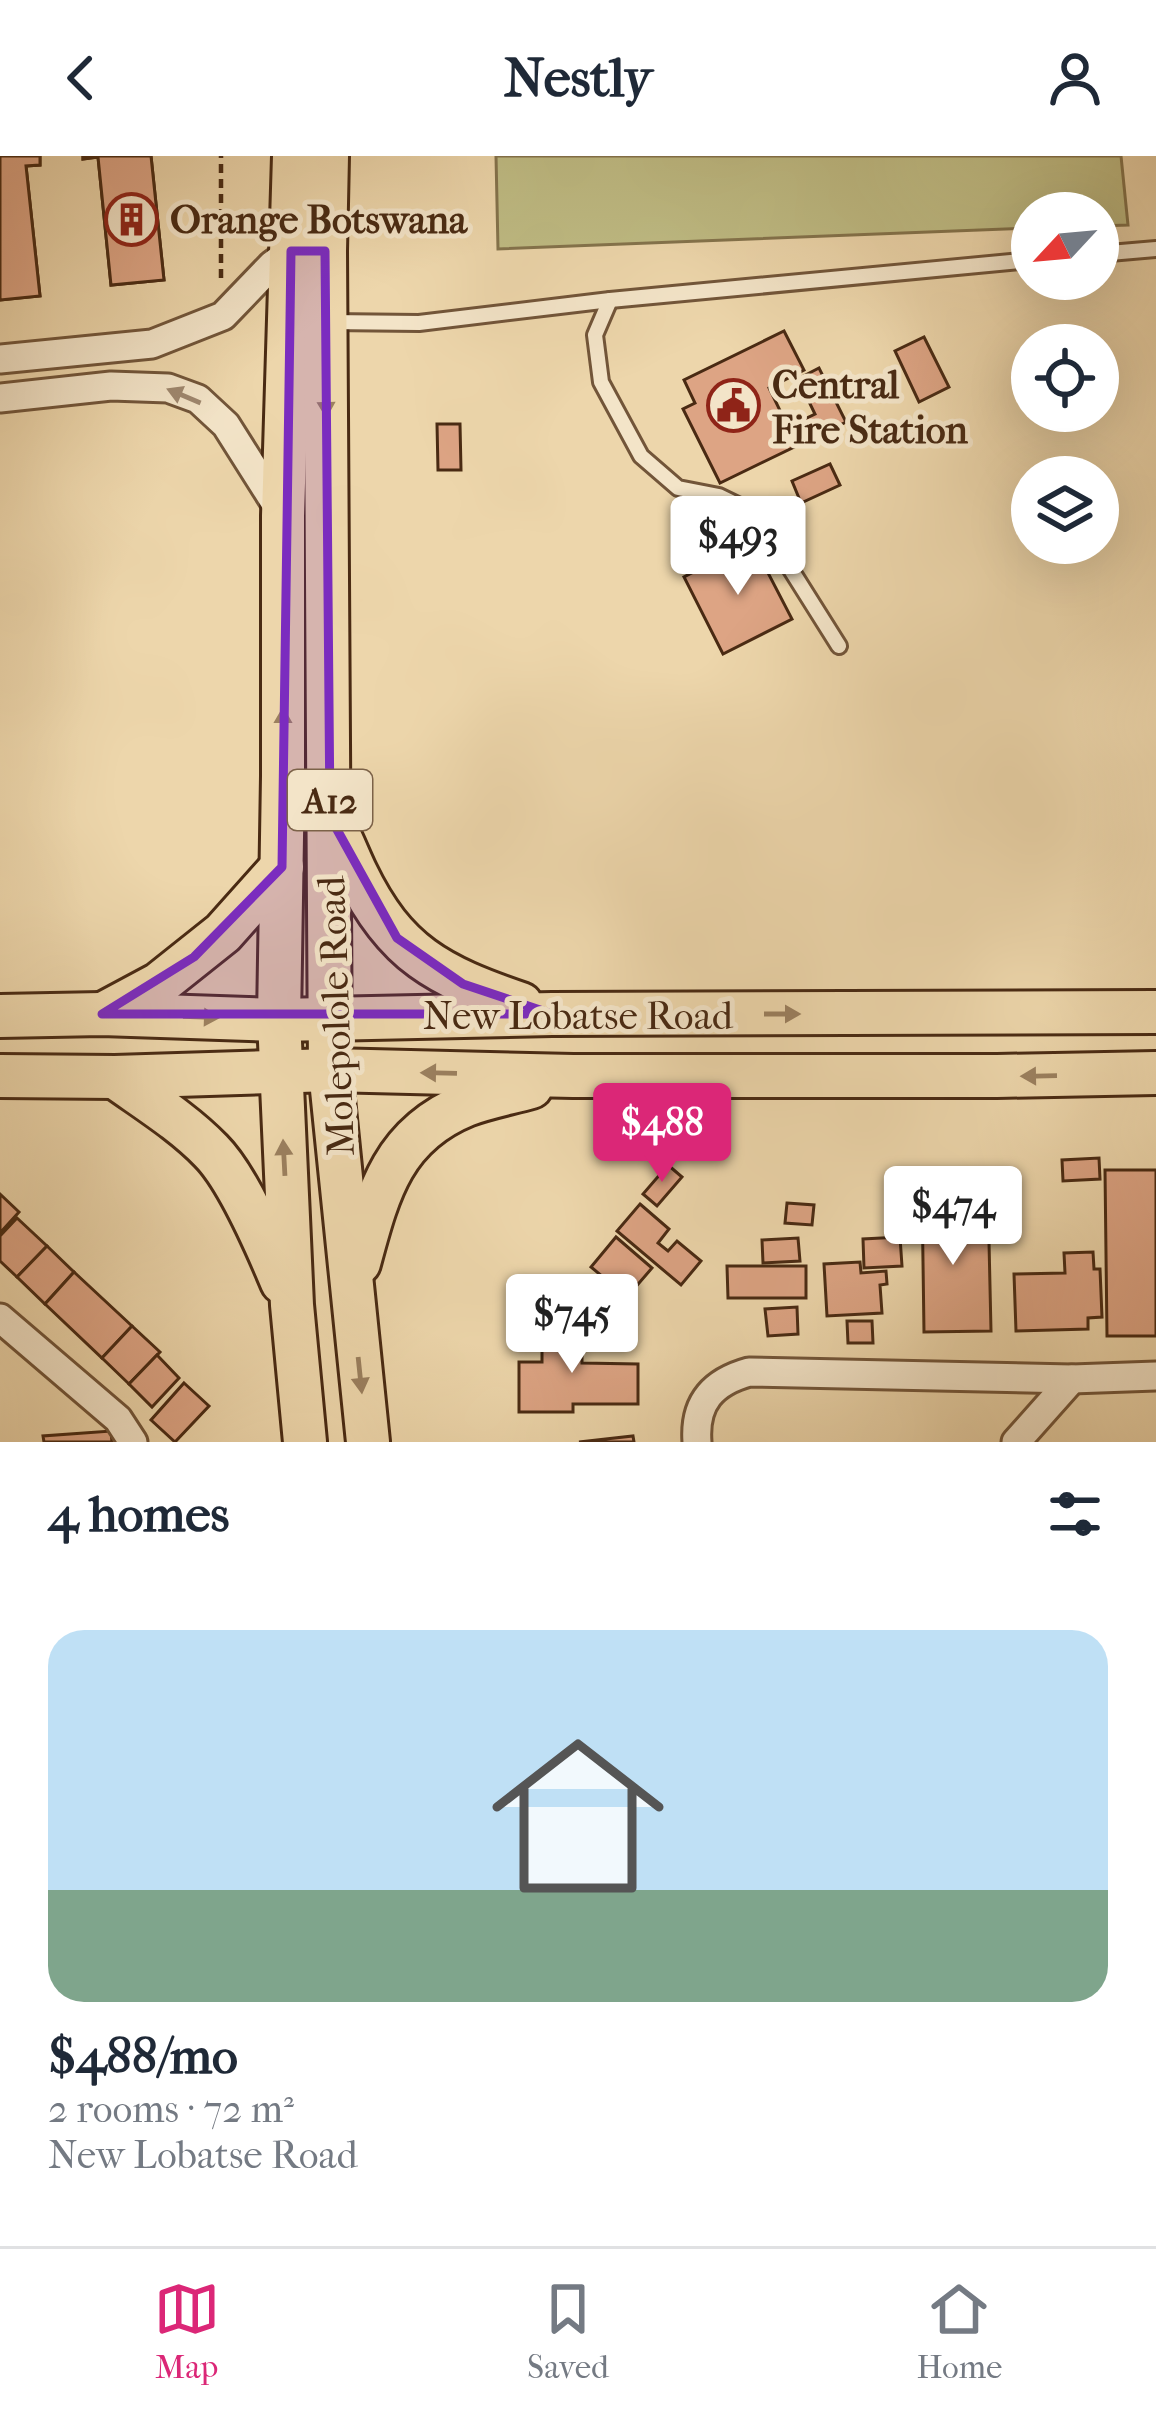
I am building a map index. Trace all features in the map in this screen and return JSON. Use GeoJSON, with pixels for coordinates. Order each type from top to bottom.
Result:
{"type":"FeatureCollection","features":[{"type":"Feature","properties":{"kind":"main road","name":"Molepolole Road"},"geometry":{"type":"LineString","coordinates":[[294,156],[308,251],[307,322],[330,818],[330,1070],[368,1442]]}},
{"type":"Feature","properties":{"kind":"main road","name":"Molepolole Road"},"geometry":{"type":"LineString","coordinates":[[308,251],[327,156]]}},
{"type":"Feature","properties":{"kind":"main road","name":"Molepolole Road"},"geometry":{"type":"LineString","coordinates":[[305,1442],[292,1305],[279,1020],[283,516],[307,322]]}},
{"type":"Feature","properties":{"kind":"main road"},"geometry":{"type":"LineString","coordinates":[[330,818],[366,891],[397,938],[432,967],[464,984],[553,1014]]}},
{"type":"Feature","properties":{"kind":"main road"},"geometry":{"type":"LineString","coordinates":[[102,1014],[159,984],[194,957],[223,933],[282,867]]}},
{"type":"Feature","properties":{"kind":"main road"},"geometry":{"type":"LineString","coordinates":[[1105,1014],[1156,993]]}},
{"type":"Feature","properties":{"kind":"main road","name":"New Lobatse Road"},"geometry":{"type":"LineString","coordinates":[[0,1016],[279,1020],[1156,1012]]}},
{"type":"Feature","properties":{"kind":"main road","name":"New Lobatse Road"},"geometry":{"type":"LineString","coordinates":[[279,1074],[330,1070],[573,1076],[1156,1073]]}},
{"type":"Feature","properties":{"kind":"main road"},"geometry":{"type":"LineString","coordinates":[[0,1076],[279,1074]]}},
{"type":"Feature","properties":{"kind":"main road"},"geometry":{"type":"LineString","coordinates":[[115,1076],[214,1154],[267,1245],[292,1305]]}},
{"type":"Feature","properties":{"kind":"main road"},"geometry":{"type":"LineString","coordinates":[[351,1294],[373,1210],[394,1161],[423,1130],[465,1106],[573,1076]]}},
{"type":"Feature","properties":{"kind":"street"},"geometry":{"type":"LineString","coordinates":[[0,359],[152,344],[223,316],[272,265],[308,251]]}},
{"type":"Feature","properties":{"kind":"street"},"geometry":{"type":"LineString","coordinates":[[0,398],[112,386],[168,388],[197,399],[226,424],[283,516]]}},
{"type":"Feature","properties":{"kind":"street"},"geometry":{"type":"LineString","coordinates":[[0,1318],[118,1419],[133,1442]]}},
{"type":"Feature","properties":{"kind":"street"},"geometry":{"type":"LineString","coordinates":[[698,1442],[696,1426],[708,1394],[727,1378],[749,1372],[1072,1379],[1156,1376]]}},
{"type":"Feature","properties":{"kind":"street"},"geometry":{"type":"LineString","coordinates":[[1016,1442],[1072,1379]]}},
{"type":"Feature","properties":{"kind":"lane"},"geometry":{"type":"LineString","coordinates":[[1119,252],[1156,248]]}},
{"type":"Feature","properties":{"kind":"lane"},"geometry":{"type":"LineString","coordinates":[[307,322],[419,322],[1011,262]]}},
{"type":"Feature","properties":{"kind":"lane"},"geometry":{"type":"LineString","coordinates":[[610,300],[595,335],[601,382],[641,456],[678,488],[719,496],[756,514],[839,646]]}},
{"type":"Feature","properties":{"kind":"path"},"geometry":{"type":"LineString","coordinates":[[221,156],[221,290],[233,274]]}},
{"type":"Feature","properties":{"kind":"highlighted area"},"geometry":{"type":"Polygon","coordinates":[[[291,251],[325,251],[330,817],[397,938],[463,984],[552,1014],[102,1014],[194,957],[282,867],[291,251]]]}},
{"type":"Feature","properties":{"kind":"shaded area"},"geometry":{"type":"Polygon","coordinates":[[[496,156],[1121,156],[1128,225],[1119,225],[1119,192],[1011,192],[1011,229],[498,249],[496,156]]]}},
{"type":"Feature","properties":{"kind":"building"},"geometry":{"type":"Polygon","coordinates":[[[0,156],[40,156],[40,165],[26,166],[40,296],[0,300],[0,156]]]}},
{"type":"Feature","properties":{"kind":"building"},"geometry":{"type":"Polygon","coordinates":[[[0,156],[40,156],[40,165],[26,166],[40,296],[0,300],[0,156]]]}},
{"type":"Feature","properties":{"kind":"building","name":"Orange Botswana"},"geometry":{"type":"Polygon","coordinates":[[[83,156],[151,156],[164,280],[111,285],[98,157],[83,156]]]}},
{"type":"Feature","properties":{"kind":"building","name":"Orange Botswana"},"geometry":{"type":"Polygon","coordinates":[[[83,156],[151,156],[164,280],[111,285],[98,157],[83,156]]]}},
{"type":"Feature","properties":{"kind":"building","name":"Central Fire Station"},"geometry":{"type":"Polygon","coordinates":[[[784,331],[804,370],[769,388],[788,427],[815,414],[798,379],[819,368],[846,422],[720,483],[683,409],[695,403],[684,380],[784,331]]]}},
{"type":"Feature","properties":{"kind":"building"},"geometry":{"type":"Polygon","coordinates":[[[924,337],[949,387],[919,402],[895,351],[924,337]]]}},
{"type":"Feature","properties":{"kind":"building"},"geometry":{"type":"Polygon","coordinates":[[[437,424],[460,424],[461,470],[438,470],[437,424]]]}},
{"type":"Feature","properties":{"kind":"building"},"geometry":{"type":"Polygon","coordinates":[[[830,464],[840,485],[801,503],[792,481],[830,464]]]}},
{"type":"Feature","properties":{"kind":"building"},"geometry":{"type":"Polygon","coordinates":[[[752,542],[792,619],[723,654],[684,577],[752,542]]]}},
{"type":"Feature","properties":{"kind":"building"},"geometry":{"type":"Polygon","coordinates":[[[1099,1158],[1100,1179],[1063,1181],[1062,1160],[1099,1158]]]}},
{"type":"Feature","properties":{"kind":"building"},"geometry":{"type":"Polygon","coordinates":[[[668,1165],[682,1177],[657,1206],[643,1194],[668,1165]]]}},
{"type":"Feature","properties":{"kind":"building"},"geometry":{"type":"Polygon","coordinates":[[[1105,1170],[1156,1170],[1156,1336],[1107,1336],[1105,1170]]]}},
{"type":"Feature","properties":{"kind":"building"},"geometry":{"type":"Polygon","coordinates":[[[922,1191],[959,1191],[960,1223],[976,1223],[977,1242],[989,1242],[991,1331],[924,1332],[922,1191]]]}},
{"type":"Feature","properties":{"kind":"building"},"geometry":{"type":"Polygon","coordinates":[[[0,1194],[19,1212],[0,1233],[0,1194]]]}},
{"type":"Feature","properties":{"kind":"building"},"geometry":{"type":"Polygon","coordinates":[[[787,1203],[814,1205],[812,1225],[785,1223],[787,1203]]]}},
{"type":"Feature","properties":{"kind":"building"},"geometry":{"type":"Polygon","coordinates":[[[640,1204],[669,1229],[658,1243],[668,1251],[677,1241],[701,1261],[681,1285],[617,1231],[640,1204]]]}},
{"type":"Feature","properties":{"kind":"building"},"geometry":{"type":"Polygon","coordinates":[[[17,1218],[47,1246],[17,1277],[0,1261],[0,1236],[17,1218]]]}},
{"type":"Feature","properties":{"kind":"building"},"geometry":{"type":"Polygon","coordinates":[[[616,1237],[652,1268],[627,1297],[591,1267],[616,1237]]]}},
{"type":"Feature","properties":{"kind":"building"},"geometry":{"type":"Polygon","coordinates":[[[900,1237],[902,1266],[864,1268],[863,1239],[900,1237]]]}},
{"type":"Feature","properties":{"kind":"building"},"geometry":{"type":"Polygon","coordinates":[[[798,1238],[800,1261],[763,1263],[762,1240],[798,1238]]]}},
{"type":"Feature","properties":{"kind":"building"},"geometry":{"type":"Polygon","coordinates":[[[47,1246],[74,1272],[45,1304],[17,1277],[47,1246]]]}},
{"type":"Feature","properties":{"kind":"building"},"geometry":{"type":"Polygon","coordinates":[[[1093,1252],[1094,1269],[1100,1269],[1102,1317],[1088,1318],[1088,1329],[1016,1331],[1014,1274],[1065,1273],[1064,1253],[1093,1252]]]}},
{"type":"Feature","properties":{"kind":"building"},"geometry":{"type":"Polygon","coordinates":[[[860,1262],[861,1273],[886,1271],[887,1284],[880,1285],[882,1313],[827,1316],[824,1264],[860,1262]]]}},
{"type":"Feature","properties":{"kind":"building"},"geometry":{"type":"Polygon","coordinates":[[[727,1266],[806,1266],[806,1298],[728,1298],[727,1266]]]}},
{"type":"Feature","properties":{"kind":"building"},"geometry":{"type":"Polygon","coordinates":[[[74,1272],[132,1326],[102,1358],[45,1304],[74,1272]]]}},
{"type":"Feature","properties":{"kind":"building"},"geometry":{"type":"Polygon","coordinates":[[[797,1307],[798,1334],[768,1336],[765,1309],[797,1307]]]}},
{"type":"Feature","properties":{"kind":"building"},"geometry":{"type":"Polygon","coordinates":[[[847,1321],[872,1321],[873,1343],[848,1343],[847,1321]]]}},
{"type":"Feature","properties":{"kind":"building"},"geometry":{"type":"Polygon","coordinates":[[[542,1323],[582,1323],[582,1363],[638,1364],[638,1404],[573,1404],[573,1412],[519,1412],[519,1362],[542,1362],[542,1323]]]}},
{"type":"Feature","properties":{"kind":"building"},"geometry":{"type":"Polygon","coordinates":[[[132,1326],[160,1352],[129,1384],[102,1358],[132,1326]]]}},
{"type":"Feature","properties":{"kind":"building"},"geometry":{"type":"Polygon","coordinates":[[[157,1355],[179,1378],[152,1407],[129,1384],[157,1355]]]}},
{"type":"Feature","properties":{"kind":"building"},"geometry":{"type":"Polygon","coordinates":[[[184,1383],[209,1406],[175,1442],[151,1420],[184,1383]]]}},
{"type":"Feature","properties":{"kind":"building"},"geometry":{"type":"Polygon","coordinates":[[[111,1431],[112,1442],[44,1442],[43,1436],[111,1431]]]}},
{"type":"Feature","properties":{"kind":"building"},"geometry":{"type":"Polygon","coordinates":[[[633,1436],[634,1442],[579,1442],[633,1436]]]}},
{"type":"Feature","properties":{"kind":"place","name":"Orange Botswana"},"geometry":{"type":"Point","coordinates":[131,219]}},
{"type":"Feature","properties":{"kind":"place","name":"Central Fire Station"},"geometry":{"type":"Point","coordinates":[733,406]}}]}
